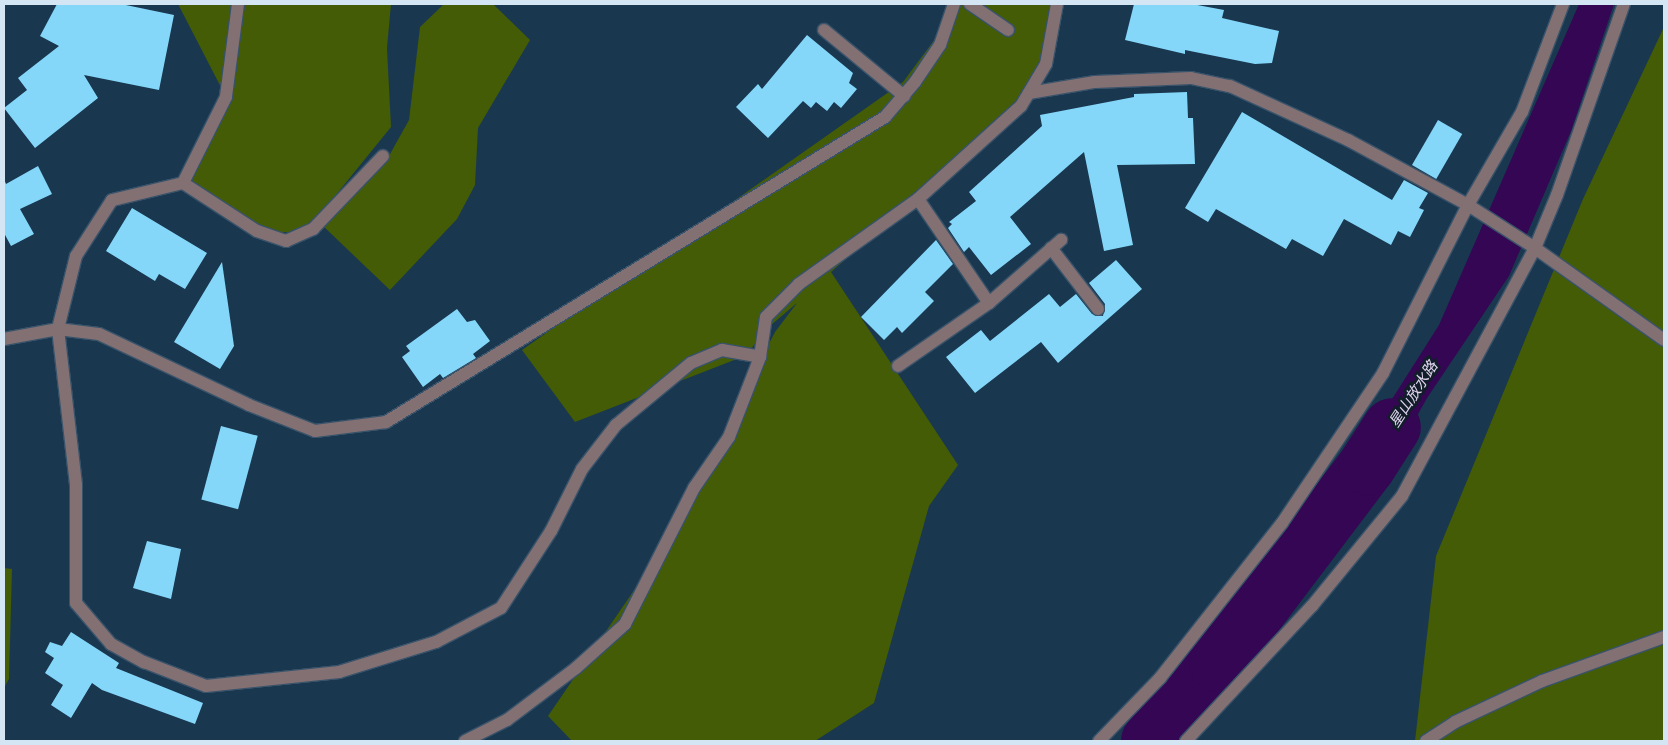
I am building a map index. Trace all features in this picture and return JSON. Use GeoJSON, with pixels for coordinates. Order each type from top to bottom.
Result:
{"type":"FeatureCollection","features":[{"type":"Feature","properties":{"kind":"street"},"geometry":{"type":"LineString","coordinates":[[183,182],[226,97],[238,4]]}},
{"type":"Feature","properties":{"kind":"street"},"geometry":{"type":"LineString","coordinates":[[4,339],[58,329],[99,334],[249,405],[315,431],[386,422],[885,116],[904,96],[940,45],[954,4]]}},
{"type":"Feature","properties":{"kind":"street"},"geometry":{"type":"LineString","coordinates":[[970,4],[1008,30]]}},
{"type":"Feature","properties":{"kind":"street"},"geometry":{"type":"LineString","coordinates":[[465,741],[507,720],[576,668],[625,624],[694,488],[729,437],[760,357],[766,317],[798,284],[918,199],[1021,106],[1046,64],[1057,4]]}},
{"type":"Feature","properties":{"kind":"street"},"geometry":{"type":"LineString","coordinates":[[1099,741],[1160,678],[1282,523],[1383,373],[1468,206],[1522,112],[1563,4]]}},
{"type":"Feature","properties":{"kind":"street"},"geometry":{"type":"LineString","coordinates":[[1186,741],[1312,606],[1402,496],[1535,248],[1557,195],[1624,4]]}},
{"type":"Feature","properties":{"kind":"street"},"geometry":{"type":"LineString","coordinates":[[824,30],[904,96]]}},
{"type":"Feature","properties":{"kind":"street"},"geometry":{"type":"LineString","coordinates":[[1029,93],[1095,82],[1191,78],[1230,86],[1348,140],[1468,206],[1535,248],[1664,340]]}},
{"type":"Feature","properties":{"kind":"street"},"geometry":{"type":"LineString","coordinates":[[383,156],[313,229],[286,241],[257,231],[183,182],[112,200],[76,256],[58,329],[76,485],[76,603],[111,644],[144,662],[206,686],[338,672],[436,642],[500,608],[550,531],[582,469],[616,425],[691,363],[722,350],[760,357]]}},
{"type":"Feature","properties":{"kind":"street"},"geometry":{"type":"LineString","coordinates":[[918,199],[989,302]]}},
{"type":"Feature","properties":{"kind":"street"},"geometry":{"type":"LineString","coordinates":[[898,366],[989,302],[1056,244],[1098,309]]}},
{"type":"Feature","properties":{"kind":"street"},"geometry":{"type":"LineString","coordinates":[[1426,741],[1455,722],[1542,681],[1664,637]]}},
{"type":"Feature","properties":{"kind":"green space"},"geometry":{"type":"Polygon","coordinates":[[[178,4],[391,4],[387,48],[391,127],[305,233],[257,231],[185,177],[226,97],[178,4]]]}},
{"type":"Feature","properties":{"kind":"green space"},"geometry":{"type":"Polygon","coordinates":[[[444,4],[493,4],[530,40],[478,128],[475,185],[457,219],[390,290],[322,225],[385,163],[409,120],[420,27],[444,4]]]}},
{"type":"Feature","properties":{"kind":"green space"},"geometry":{"type":"Polygon","coordinates":[[[954,4],[1057,4],[1054,33],[1021,106],[831,272],[958,465],[929,506],[874,703],[815,741],[572,741],[548,716],[667,542],[775,332],[797,303],[764,331],[747,355],[575,422],[522,350],[903,82],[947,23],[954,4]]]}},
{"type":"Feature","properties":{"kind":"green space"},"geometry":{"type":"Polygon","coordinates":[[[1664,27],[1664,741],[1415,741],[1436,556],[1583,199],[1664,27]]]}},
{"type":"Feature","properties":{"kind":"green space"},"geometry":{"type":"Polygon","coordinates":[[[4,568],[12,569],[9,679],[4,688],[4,568]]]}},
{"type":"Feature","properties":{"kind":"water"},"geometry":{"type":"Polygon","coordinates":[[[1579,4],[1614,4],[1571,131],[1509,276],[1427,398],[1357,523],[1342,478],[1439,325],[1579,4]]]}},
{"type":"Feature","properties":{"kind":"building"},"geometry":{"type":"Polygon","coordinates":[[[57,4],[121,4],[174,15],[159,90],[84,75],[98,98],[35,148],[4,108],[27,90],[18,78],[59,46],[40,36],[57,4]]]}},
{"type":"Feature","properties":{"kind":"building"},"geometry":{"type":"Polygon","coordinates":[[[1134,4],[1192,4],[1224,10],[1222,18],[1279,31],[1272,63],[1255,64],[1185,50],[1185,54],[1125,40],[1134,4]]]}},
{"type":"Feature","properties":{"kind":"building"},"geometry":{"type":"Polygon","coordinates":[[[807,35],[853,73],[849,83],[857,89],[841,108],[834,102],[827,111],[816,102],[811,108],[803,101],[768,138],[736,107],[758,84],[762,89],[807,35]]]}},
{"type":"Feature","properties":{"kind":"building"},"geometry":{"type":"Polygon","coordinates":[[[1187,92],[1188,118],[1193,118],[1195,164],[1117,165],[1133,245],[1104,251],[1084,152],[1010,217],[1031,244],[991,275],[969,247],[964,252],[948,228],[952,224],[949,222],[976,201],[969,192],[1042,126],[1040,115],[1134,97],[1134,94],[1187,92]]]}},
{"type":"Feature","properties":{"kind":"building"},"geometry":{"type":"Polygon","coordinates":[[[1242,112],[1392,200],[1404,180],[1428,193],[1419,208],[1424,210],[1410,237],[1398,231],[1391,245],[1344,219],[1323,256],[1292,239],[1286,249],[1216,209],[1208,222],[1185,208],[1242,112]]]}},
{"type":"Feature","properties":{"kind":"building"},"geometry":{"type":"Polygon","coordinates":[[[1438,120],[1462,134],[1436,179],[1412,165],[1438,120]]]}},
{"type":"Feature","properties":{"kind":"building"},"geometry":{"type":"Polygon","coordinates":[[[38,166],[52,194],[20,209],[34,234],[11,246],[4,233],[4,179],[6,184],[38,166]]]}},
{"type":"Feature","properties":{"kind":"building"},"geometry":{"type":"Polygon","coordinates":[[[132,208],[207,253],[185,289],[159,274],[155,281],[106,251],[132,208]]]}},
{"type":"Feature","properties":{"kind":"building"},"geometry":{"type":"Polygon","coordinates":[[[936,240],[953,264],[925,292],[934,301],[902,333],[897,327],[884,340],[861,317],[936,240]]]}},
{"type":"Feature","properties":{"kind":"building"},"geometry":{"type":"Polygon","coordinates":[[[1116,260],[1142,289],[1058,363],[1041,342],[975,393],[946,357],[981,330],[990,341],[1049,294],[1060,307],[1076,294],[1092,314],[1103,316],[1105,304],[1089,283],[1116,260]]]}},
{"type":"Feature","properties":{"kind":"building"},"geometry":{"type":"Polygon","coordinates":[[[222,262],[234,346],[220,369],[174,342],[222,262]]]}},
{"type":"Feature","properties":{"kind":"building"},"geometry":{"type":"Polygon","coordinates":[[[457,309],[467,322],[475,320],[490,341],[473,354],[476,358],[443,378],[440,374],[423,387],[402,357],[410,351],[406,346],[457,309]]]}},
{"type":"Feature","properties":{"kind":"building"},"geometry":{"type":"Polygon","coordinates":[[[221,426],[258,436],[238,509],[201,499],[221,426]]]}},
{"type":"Feature","properties":{"kind":"building"},"geometry":{"type":"Polygon","coordinates":[[[147,541],[181,549],[171,599],[133,588],[147,541]]]}},
{"type":"Feature","properties":{"kind":"building"},"geometry":{"type":"Polygon","coordinates":[[[71,632],[119,663],[116,668],[203,703],[195,724],[102,690],[92,683],[71,718],[51,705],[63,685],[45,673],[54,658],[45,652],[50,642],[62,646],[71,632]]]}},
{"type":"Feature","properties":{"kind":"waterway","name":"星山放水路"},"geometry":{"type":"LineString","coordinates":[[1150,741],[1218,663],[1367,466],[1392,427]]}}]}
